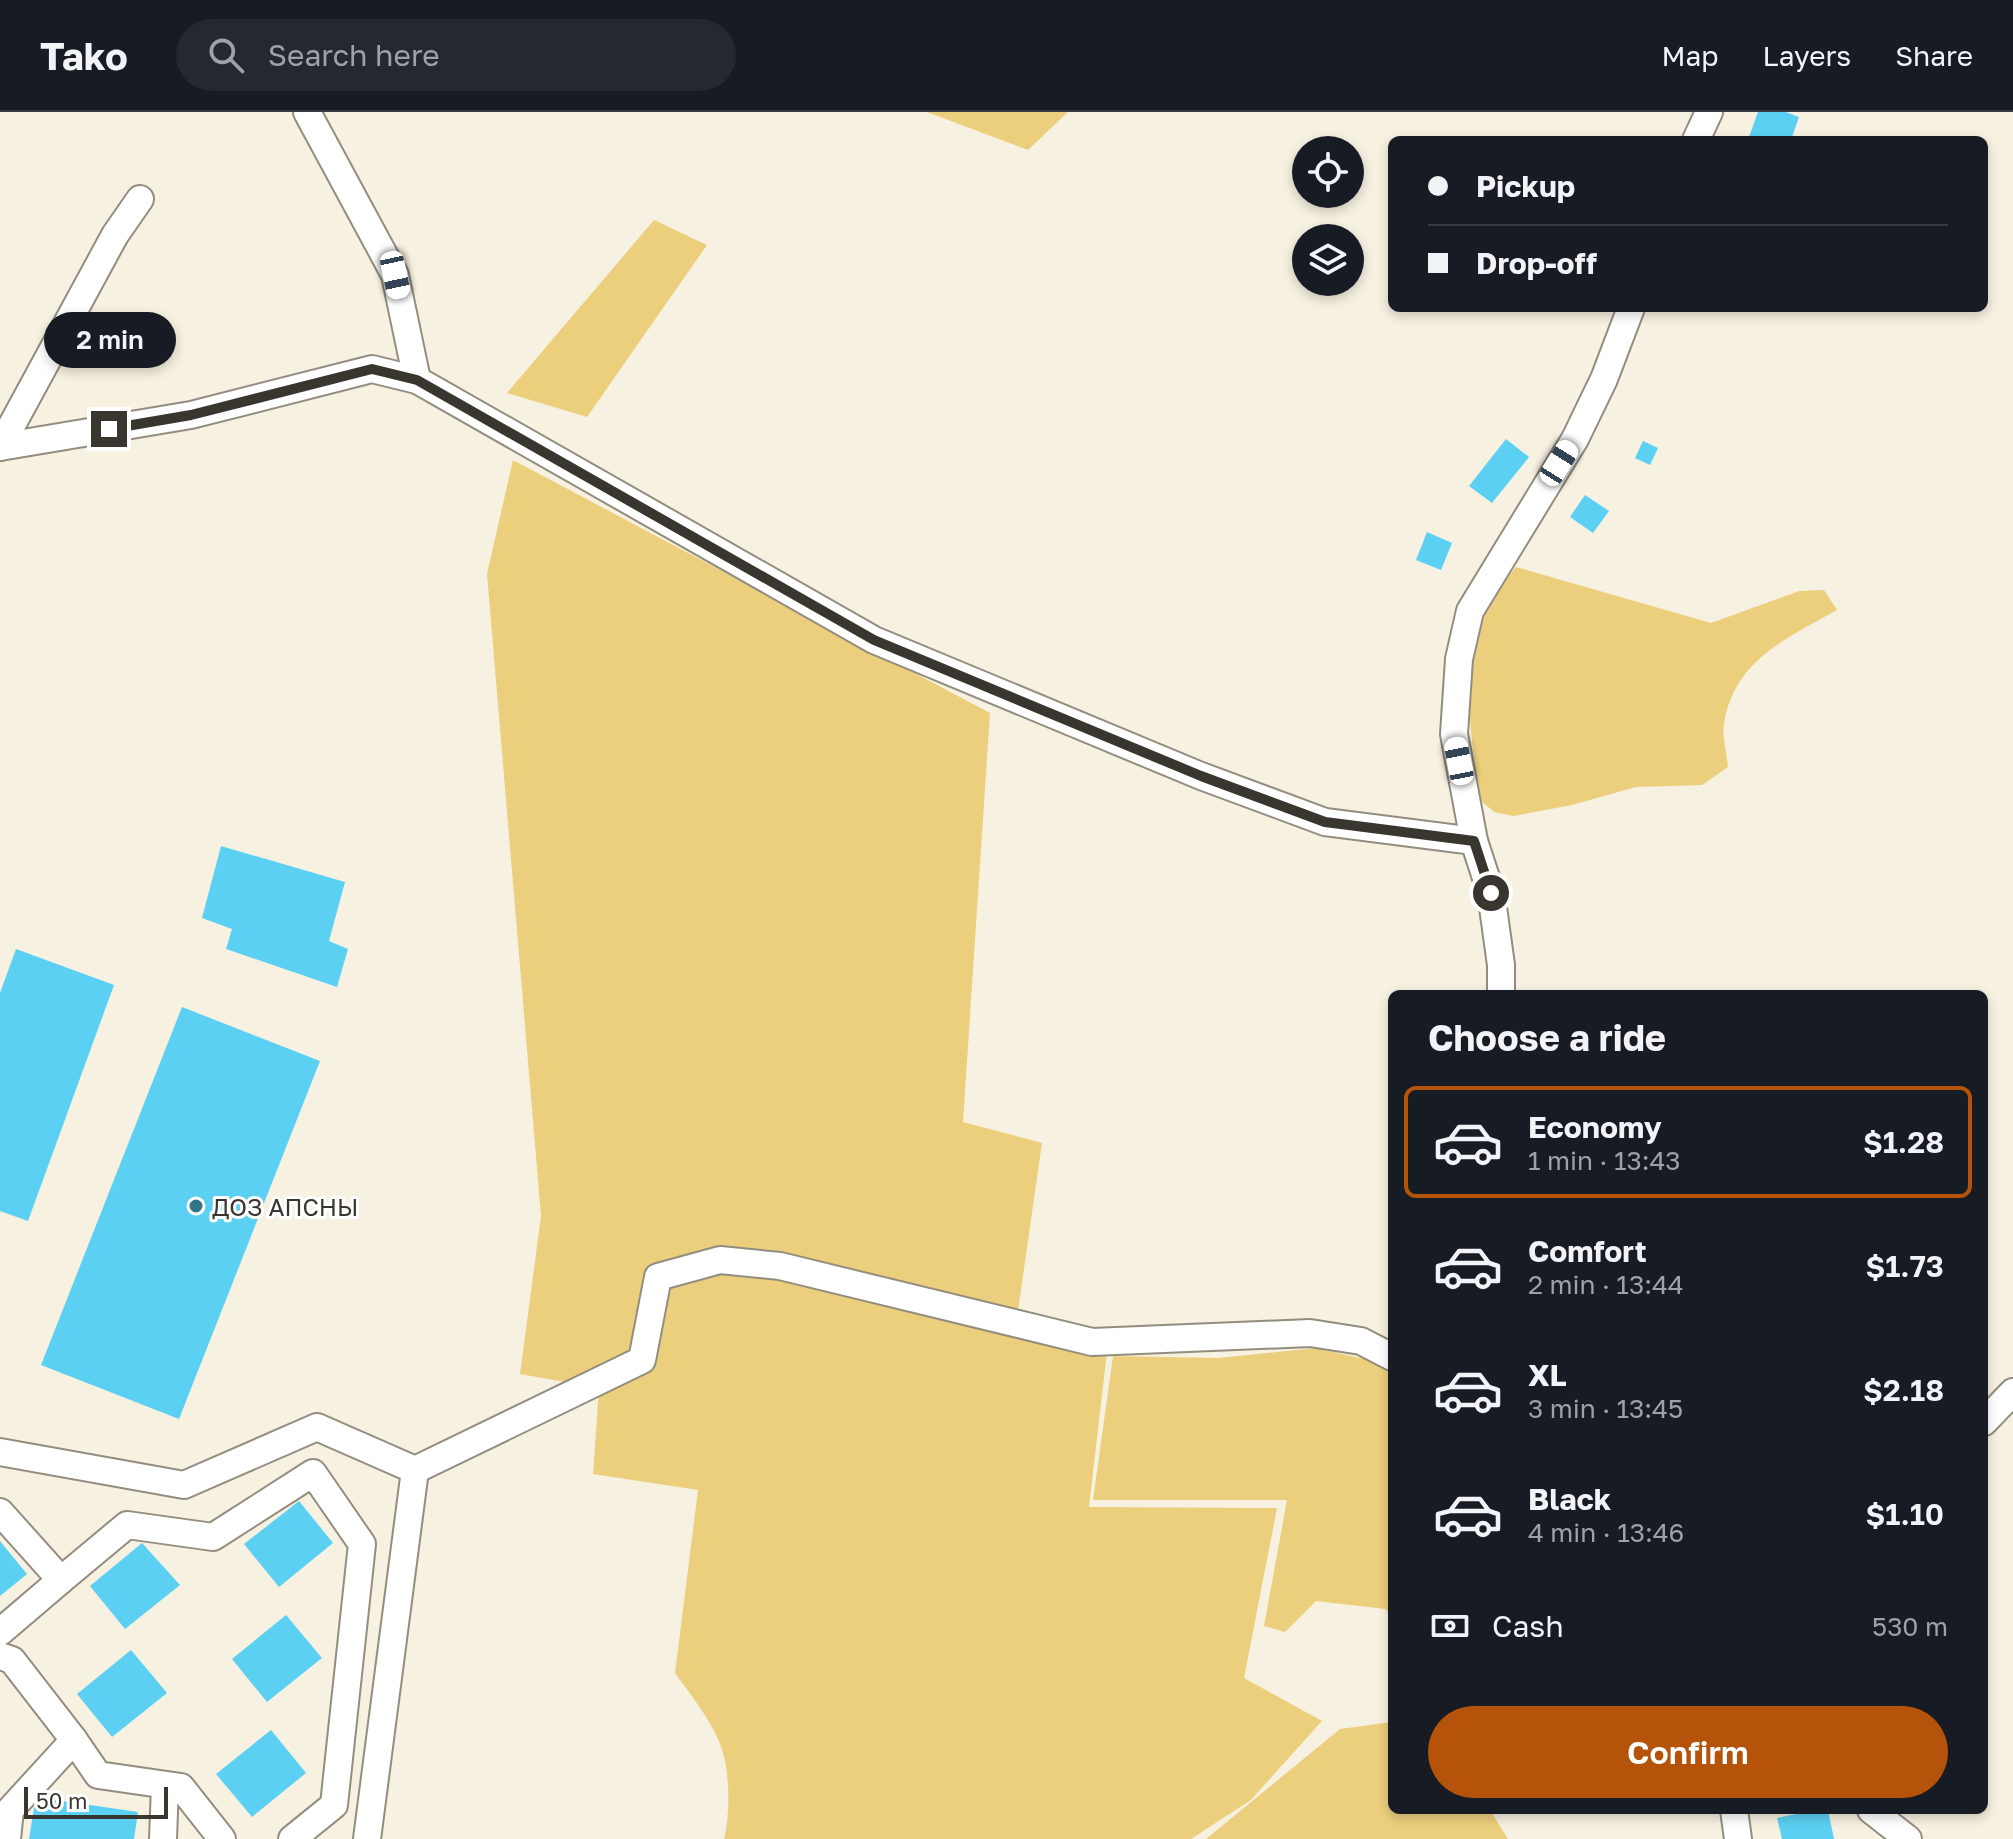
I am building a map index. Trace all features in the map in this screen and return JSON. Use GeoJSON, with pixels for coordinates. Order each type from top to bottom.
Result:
{"type":"FeatureCollection","features":[{"type":"Feature","properties":{"kind":"street"},"geometry":{"type":"LineString","coordinates":[[307,112],[395,275],[417,380]]}},
{"type":"Feature","properties":{"kind":"street"},"geometry":{"type":"LineString","coordinates":[[1698,136],[1709,112]]}},
{"type":"Feature","properties":{"kind":"street"},"geometry":{"type":"LineString","coordinates":[[0,447],[115,235],[140,199]]}},
{"type":"Feature","properties":{"kind":"street"},"geometry":{"type":"LineString","coordinates":[[1501,990],[1491,893],[1474,841],[1454,734],[1459,659],[1470,611],[1575,439],[1604,379],[1629,312]]}},
{"type":"Feature","properties":{"kind":"street"},"geometry":{"type":"LineString","coordinates":[[0,447],[191,415],[372,369],[417,380],[874,640],[1201,776],[1325,822],[1474,841]]}},
{"type":"Feature","properties":{"kind":"street"},"geometry":{"type":"LineString","coordinates":[[0,1452],[184,1485],[317,1427],[415,1470],[642,1360],[658,1277],[720,1260],[780,1266],[1092,1342],[1310,1333],[1361,1341],[1388,1355]]}},
{"type":"Feature","properties":{"kind":"street"},"geometry":{"type":"LineString","coordinates":[[1988,1418],[2013,1392]]}},
{"type":"Feature","properties":{"kind":"street"},"geometry":{"type":"LineString","coordinates":[[367,1839],[415,1470]]}},
{"type":"Feature","properties":{"kind":"street"},"geometry":{"type":"LineString","coordinates":[[0,1632],[127,1525],[213,1537],[313,1473],[362,1544],[334,1805],[292,1839]]}},
{"type":"Feature","properties":{"kind":"street"},"geometry":{"type":"LineString","coordinates":[[0,1512],[61,1580]]}},
{"type":"Feature","properties":{"kind":"street"},"geometry":{"type":"LineString","coordinates":[[0,1656],[12,1660],[98,1775],[181,1787],[222,1839]]}},
{"type":"Feature","properties":{"kind":"street"},"geometry":{"type":"LineString","coordinates":[[7,1839],[10,1810],[74,1740]]}},
{"type":"Feature","properties":{"kind":"street"},"geometry":{"type":"LineString","coordinates":[[163,1839],[165,1786]]}},
{"type":"Feature","properties":{"kind":"street"},"geometry":{"type":"LineString","coordinates":[[1735,1814],[1738,1839]]}},
{"type":"Feature","properties":{"kind":"street"},"geometry":{"type":"LineString","coordinates":[[1876,1814],[1908,1839]]}},
{"type":"Feature","properties":{"kind":"shaded area"},"geometry":{"type":"Polygon","coordinates":[[[927,112],[1068,112],[1028,150],[927,112]]]}},
{"type":"Feature","properties":{"kind":"shaded area"},"geometry":{"type":"Polygon","coordinates":[[[654,220],[707,245],[587,417],[507,393],[654,220]]]}},
{"type":"Feature","properties":{"kind":"shaded area"},"geometry":{"type":"Polygon","coordinates":[[[513,460],[990,713],[963,1122],[1042,1143],[1014,1339],[1107,1352],[1089,1507],[1277,1508],[1244,1678],[1322,1721],[1251,1800],[1191,1839],[724,1839],[728,1796],[723,1753],[709,1721],[675,1673],[698,1490],[593,1474],[599,1388],[520,1374],[541,1216],[487,574],[513,460]]]}},
{"type":"Feature","properties":{"kind":"shaded area"},"geometry":{"type":"Polygon","coordinates":[[[1516,567],[1711,623],[1799,591],[1824,590],[1837,610],[1781,642],[1751,667],[1730,702],[1724,724],[1728,767],[1702,785],[1636,787],[1572,805],[1514,816],[1494,812],[1480,800],[1471,728],[1469,676],[1477,628],[1486,606],[1516,567]]]}},
{"type":"Feature","properties":{"kind":"shaded area"},"geometry":{"type":"Polygon","coordinates":[[[1315,1348],[1388,1364],[1388,1612],[1316,1601],[1285,1632],[1264,1626],[1287,1500],[1093,1500],[1113,1356],[1218,1358],[1315,1348]]]}},
{"type":"Feature","properties":{"kind":"shaded area"},"geometry":{"type":"Polygon","coordinates":[[[1388,1723],[1388,1814],[1492,1814],[1508,1839],[1206,1839],[1340,1729],[1388,1723]]]}},
{"type":"Feature","properties":{"kind":"building"},"geometry":{"type":"Polygon","coordinates":[[[1758,112],[1786,112],[1799,117],[1792,136],[1749,136],[1758,112]]]}},
{"type":"Feature","properties":{"kind":"building"},"geometry":{"type":"Polygon","coordinates":[[[1506,439],[1529,457],[1492,503],[1469,486],[1506,439]]]}},
{"type":"Feature","properties":{"kind":"building"},"geometry":{"type":"Polygon","coordinates":[[[1643,441],[1658,448],[1650,465],[1635,458],[1643,441]]]}},
{"type":"Feature","properties":{"kind":"building"},"geometry":{"type":"Polygon","coordinates":[[[1585,495],[1609,511],[1593,533],[1570,517],[1585,495]]]}},
{"type":"Feature","properties":{"kind":"building"},"geometry":{"type":"Polygon","coordinates":[[[1427,532],[1452,543],[1441,570],[1416,560],[1427,532]]]}},
{"type":"Feature","properties":{"kind":"building"},"geometry":{"type":"Polygon","coordinates":[[[221,846],[345,882],[329,941],[348,949],[337,987],[226,949],[232,929],[202,918],[221,846]]]}},
{"type":"Feature","properties":{"kind":"building"},"geometry":{"type":"Polygon","coordinates":[[[16,949],[114,985],[28,1221],[0,1211],[0,993],[16,949]]]}},
{"type":"Feature","properties":{"kind":"building"},"geometry":{"type":"Polygon","coordinates":[[[182,1007],[320,1061],[179,1419],[41,1365],[182,1007]]]}},
{"type":"Feature","properties":{"kind":"building"},"geometry":{"type":"Polygon","coordinates":[[[299,1501],[333,1543],[279,1587],[244,1544],[299,1501]]]}},
{"type":"Feature","properties":{"kind":"building"},"geometry":{"type":"Polygon","coordinates":[[[0,1541],[27,1574],[0,1596],[0,1541]]]}},
{"type":"Feature","properties":{"kind":"building"},"geometry":{"type":"Polygon","coordinates":[[[142,1543],[180,1585],[125,1629],[90,1586],[142,1543]]]}},
{"type":"Feature","properties":{"kind":"building"},"geometry":{"type":"Polygon","coordinates":[[[286,1615],[322,1658],[267,1702],[232,1659],[286,1615]]]}},
{"type":"Feature","properties":{"kind":"building"},"geometry":{"type":"Polygon","coordinates":[[[131,1650],[167,1693],[112,1737],[77,1694],[131,1650]]]}},
{"type":"Feature","properties":{"kind":"building"},"geometry":{"type":"Polygon","coordinates":[[[271,1730],[306,1773],[252,1817],[216,1774],[271,1730]]]}},
{"type":"Feature","properties":{"kind":"building"},"geometry":{"type":"Polygon","coordinates":[[[42,1798],[138,1812],[134,1839],[29,1839],[34,1808],[42,1798]]]}},
{"type":"Feature","properties":{"kind":"building"},"geometry":{"type":"Polygon","coordinates":[[[1796,1814],[1829,1814],[1834,1839],[1782,1839],[1777,1818],[1796,1814]]]}},
{"type":"Feature","properties":{"kind":"place","name":"ДОЗ АПСНЫ"},"geometry":{"type":"Point","coordinates":[196,1206]}},
{"type":"Feature","properties":{"kind":"route"},"geometry":{"type":"LineString","coordinates":[[109,429],[191,415],[372,369],[417,380],[874,640],[1201,776],[1325,822],[1474,841],[1491,893]]}}]}
